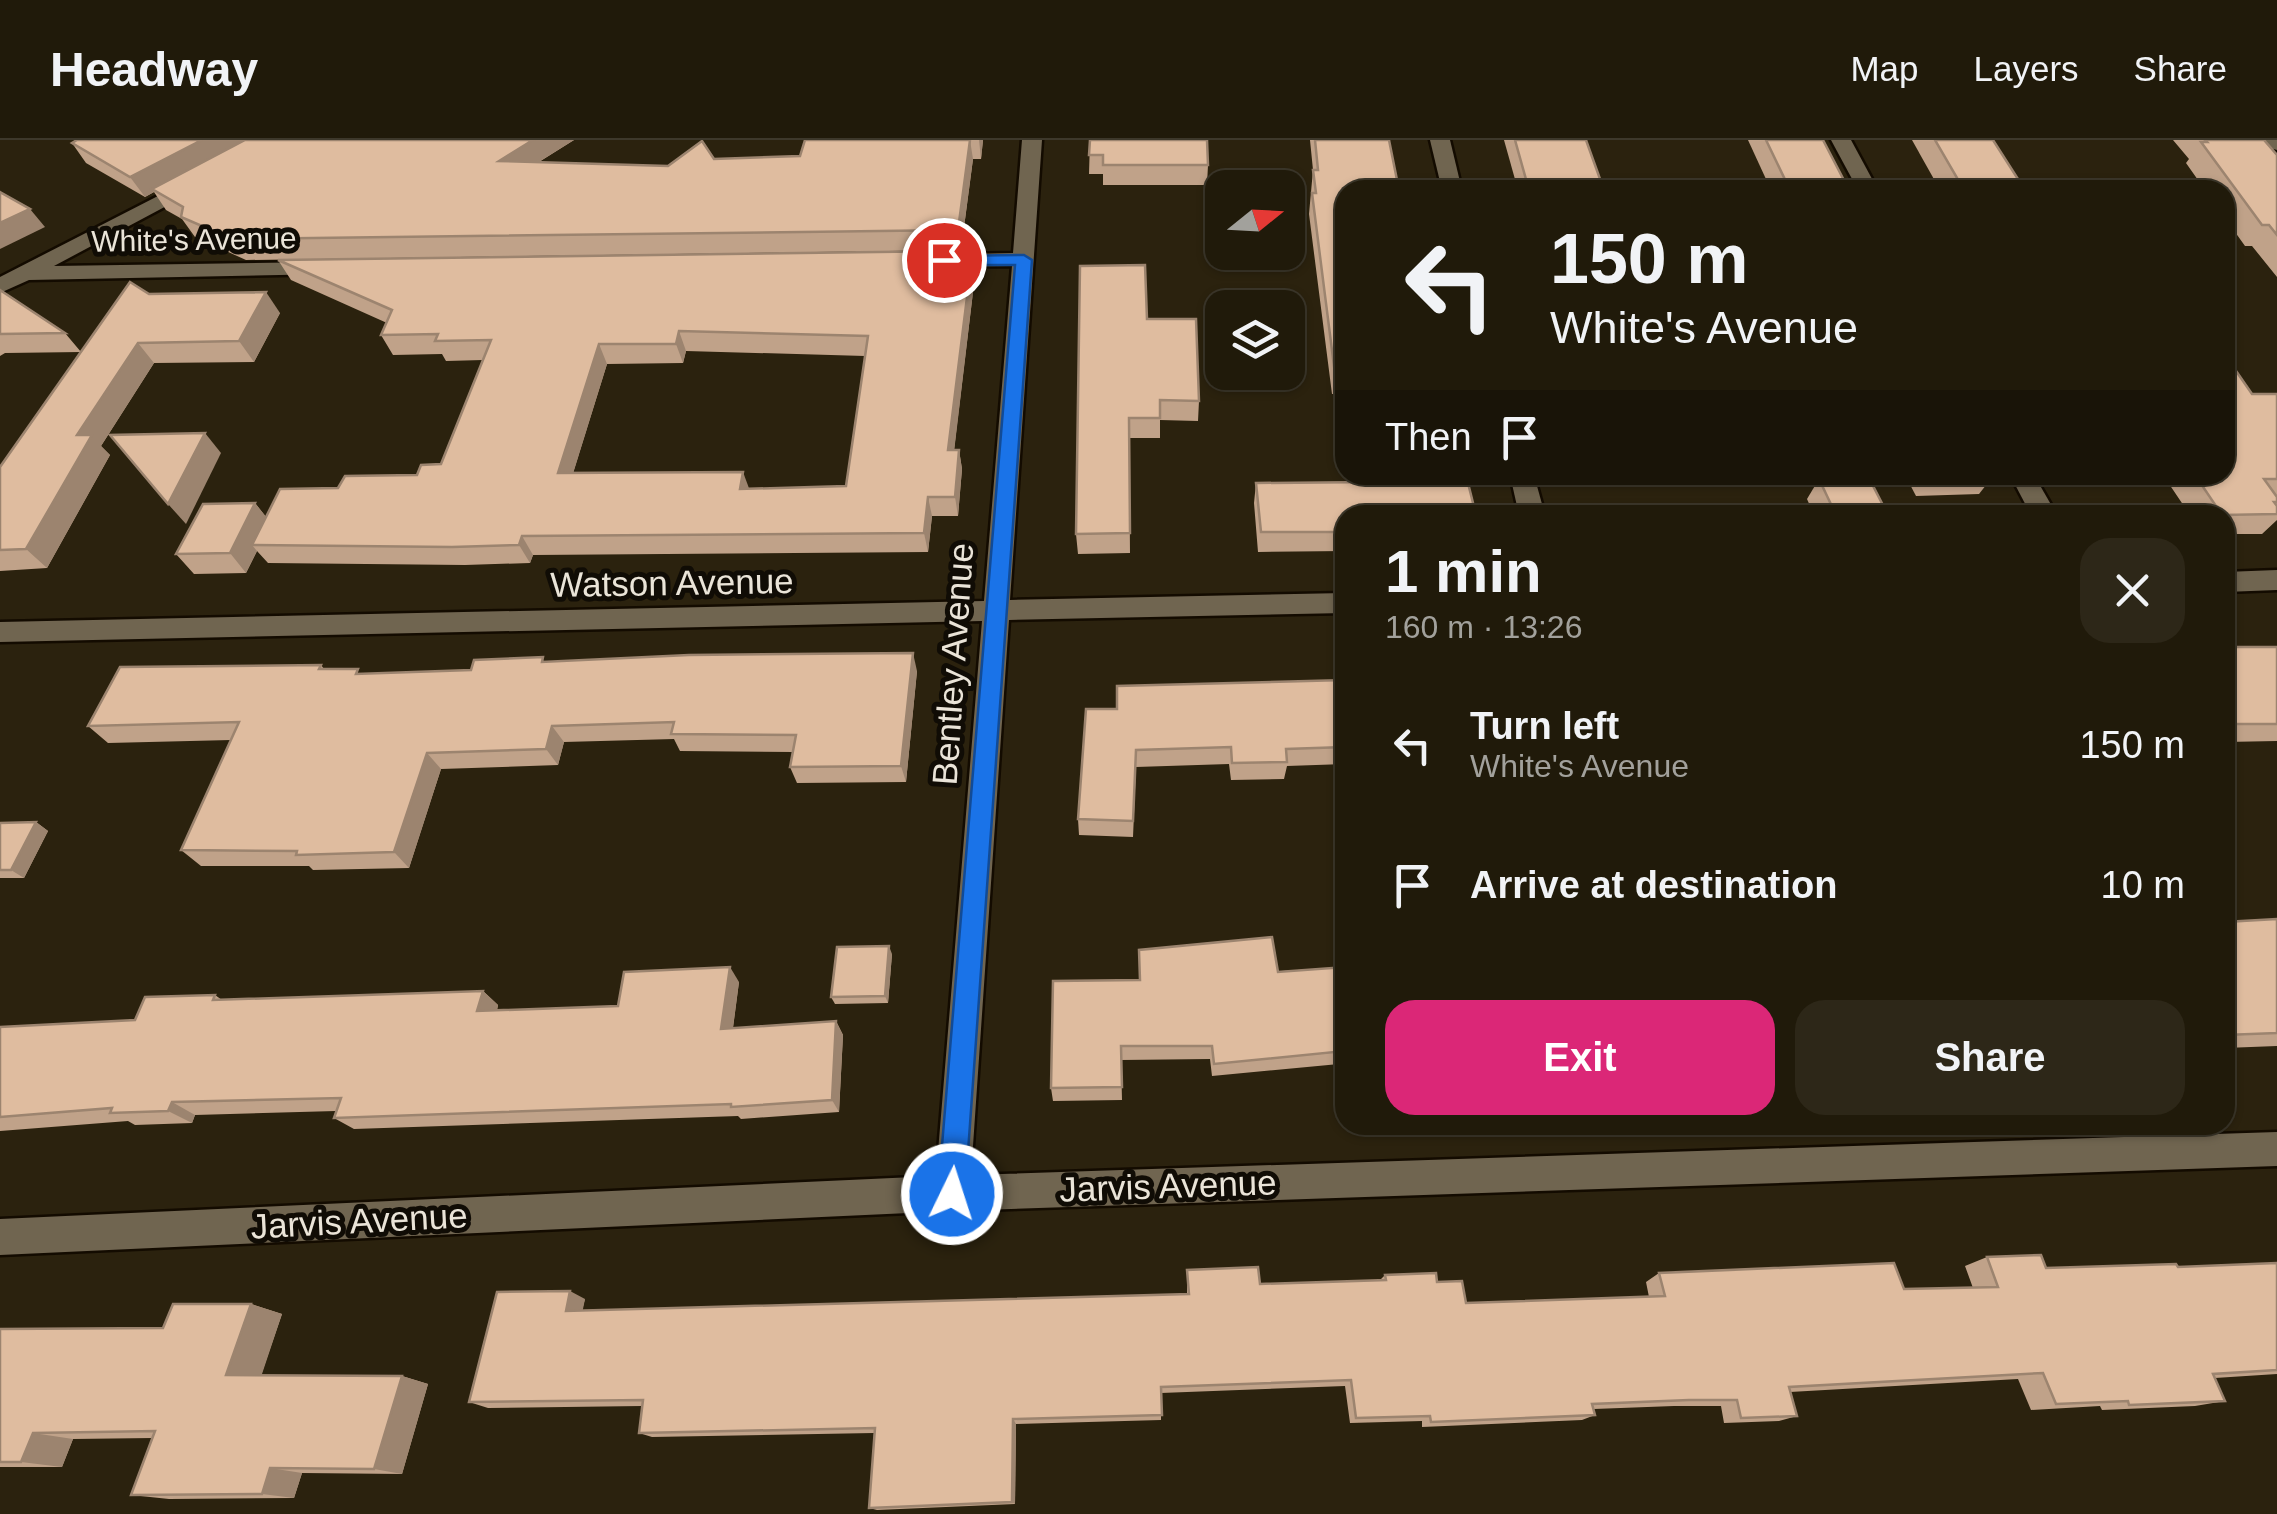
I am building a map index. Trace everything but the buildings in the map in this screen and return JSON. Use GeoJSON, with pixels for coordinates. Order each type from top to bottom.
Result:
{"type":"FeatureCollection","features":[{"type":"Feature","properties":{"kind":"street","name":"Bentley Avenue"},"geometry":{"type":"LineString","coordinates":[[952,1194],[1032,140]]}},
{"type":"Feature","properties":{"kind":"street"},"geometry":{"type":"LineString","coordinates":[[1440,140],[1450,180]]}},
{"type":"Feature","properties":{"kind":"street"},"geometry":{"type":"LineString","coordinates":[[1842,140],[1863,180]]}},
{"type":"Feature","properties":{"kind":"street"},"geometry":{"type":"LineString","coordinates":[[0,286],[210,175]]}},
{"type":"Feature","properties":{"kind":"street"},"geometry":{"type":"LineString","coordinates":[[904,261],[1024,260]]}},
{"type":"Feature","properties":{"kind":"street","name":"White's Avenue"},"geometry":{"type":"LineString","coordinates":[[25,272],[345,268]]}},
{"type":"Feature","properties":{"kind":"street"},"geometry":{"type":"LineString","coordinates":[[2235,582],[2277,580]]}},
{"type":"Feature","properties":{"kind":"street","name":"Watson Avenue"},"geometry":{"type":"LineString","coordinates":[[0,632],[1335,603]]}},
{"type":"Feature","properties":{"kind":"street","name":"Jarvis Avenue"},"geometry":{"type":"LineString","coordinates":[[0,1238],[952,1194],[2277,1149]]}},
{"type":"Feature","properties":{"kind":"route"},"geometry":{"type":"LineString","coordinates":[[944,260],[1024,260],[952,1194]]}}]}
